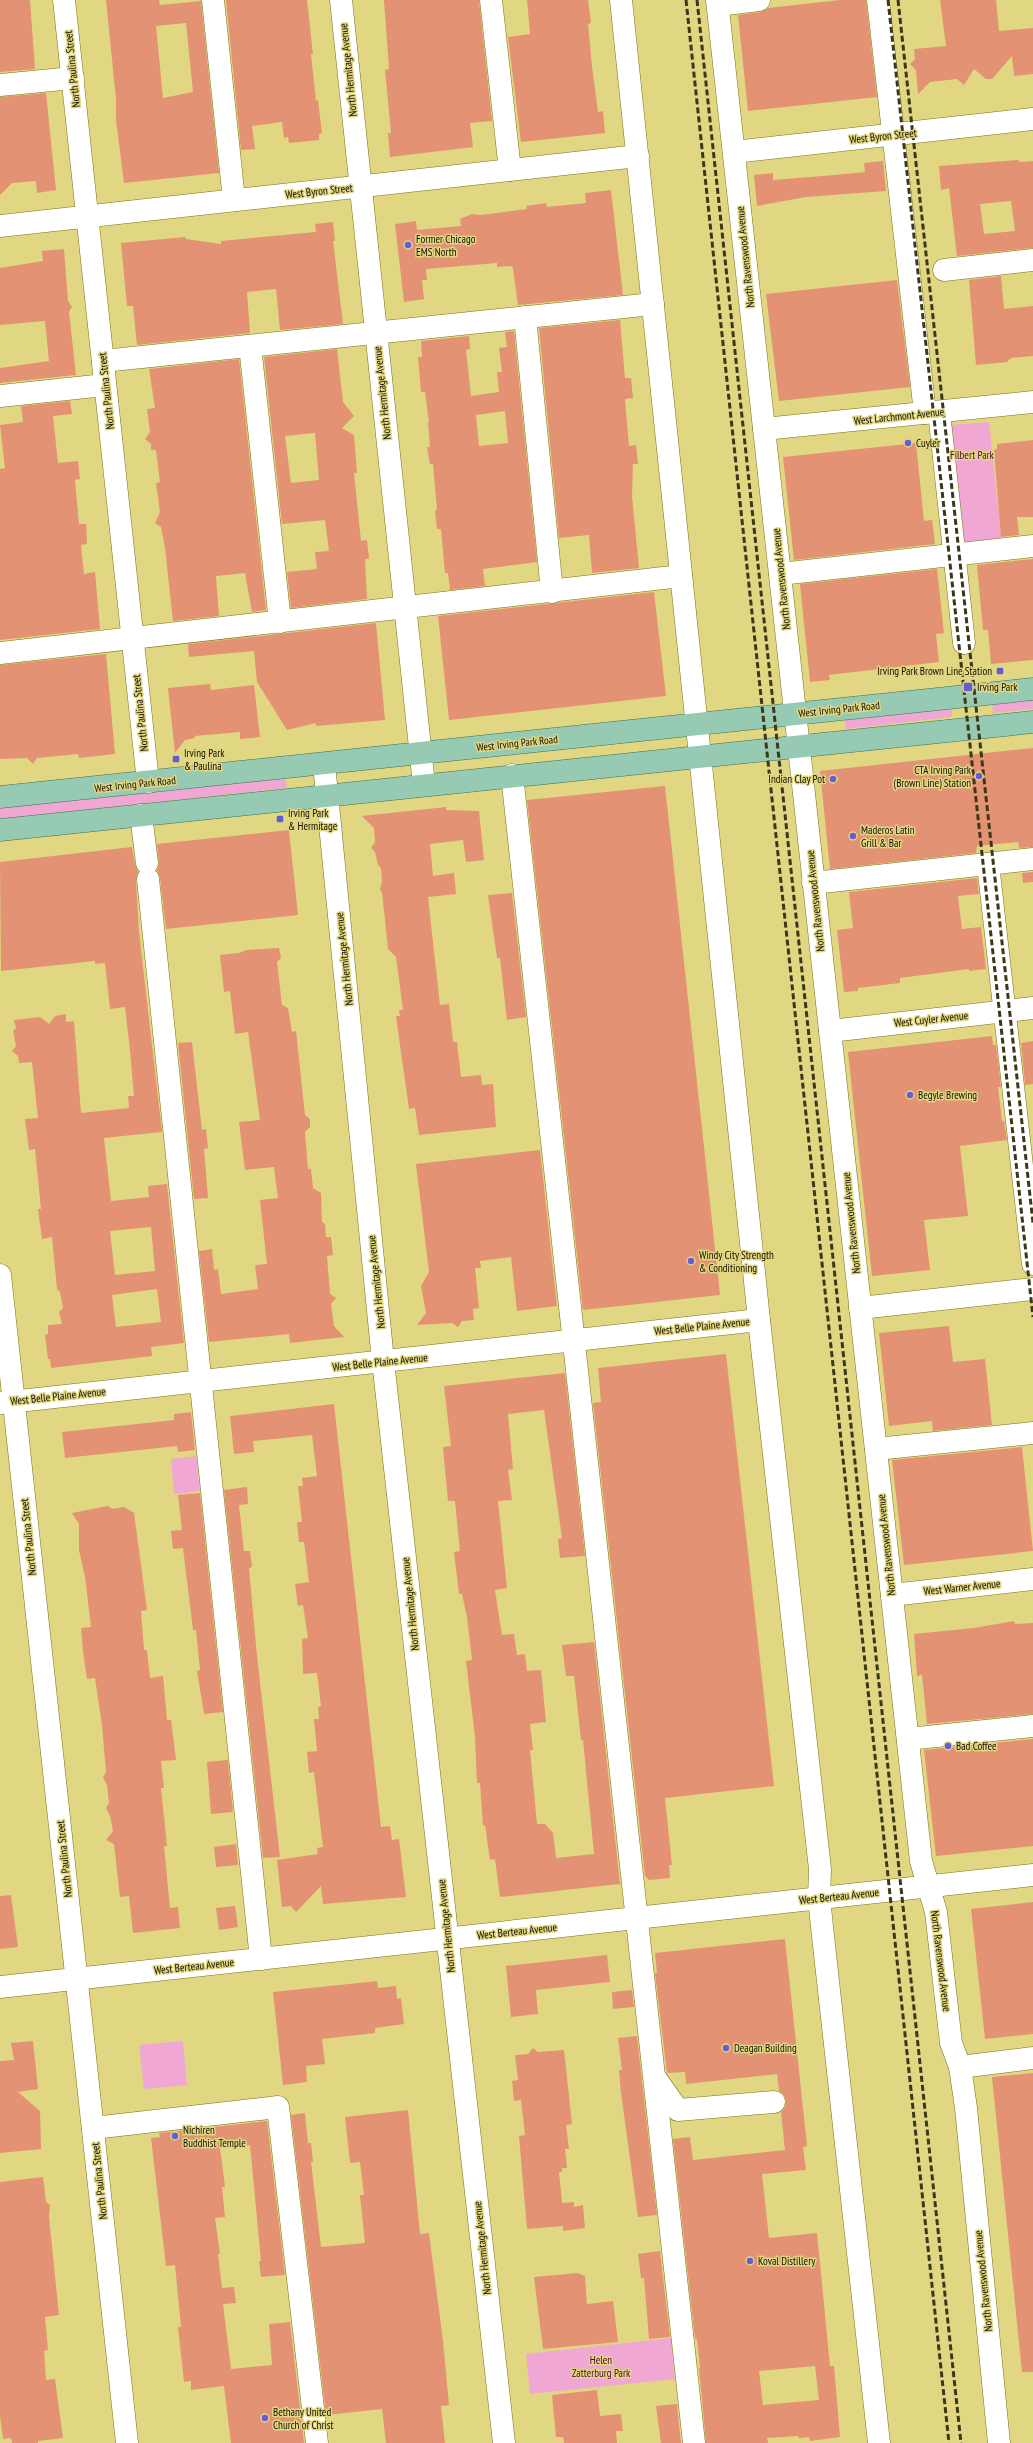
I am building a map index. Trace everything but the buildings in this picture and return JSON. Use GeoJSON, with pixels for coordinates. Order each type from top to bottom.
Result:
{"type":"FeatureCollection","features":[{"type":"Feature","properties":{"kind":"main road","name":"West Irving Park Road"},"geometry":{"type":"LineString","coordinates":[[0,797],[1033,689]]}},
{"type":"Feature","properties":{"kind":"main road"},"geometry":{"type":"LineString","coordinates":[[0,830],[328,796],[512,775],[700,758],[1033,722]]}},
{"type":"Feature","properties":{"kind":"street","name":"North Paulina Street"},"geometry":{"type":"LineString","coordinates":[[64,0],[148,782]]}},
{"type":"Feature","properties":{"kind":"street"},"geometry":{"type":"LineString","coordinates":[[213,0],[234,200]]}},
{"type":"Feature","properties":{"kind":"street","name":"North Hermitage Avenue"},"geometry":{"type":"LineString","coordinates":[[340,0],[424,785]]}},
{"type":"Feature","properties":{"kind":"street"},"geometry":{"type":"LineString","coordinates":[[491,0],[510,170]]}},
{"type":"Feature","properties":{"kind":"street"},"geometry":{"type":"LineString","coordinates":[[621,0],[759,1320],[820,1864],[819,1898],[879,2443]]}},
{"type":"Feature","properties":{"kind":"street"},"geometry":{"type":"LineString","coordinates":[[717,2],[759,0]]}},
{"type":"Feature","properties":{"kind":"street"},"geometry":{"type":"LineString","coordinates":[[878,0],[894,135],[932,412],[954,555],[964,643]]}},
{"type":"Feature","properties":{"kind":"street","name":"North Ravenswood Avenue"},"geometry":{"type":"LineString","coordinates":[[717,2],[921,1861],[936,1912],[951,2043],[960,2067],[1000,2443]]}},
{"type":"Feature","properties":{"kind":"street"},"geometry":{"type":"LineString","coordinates":[[0,85],[73,78]]}},
{"type":"Feature","properties":{"kind":"street","name":"West Byron Street"},"geometry":{"type":"LineString","coordinates":[[734,152],[1033,119]]}},
{"type":"Feature","properties":{"kind":"street","name":"West Byron Street"},"geometry":{"type":"LineString","coordinates":[[0,226],[638,156]]}},
{"type":"Feature","properties":{"kind":"street"},"geometry":{"type":"LineString","coordinates":[[944,270],[1033,260]]}},
{"type":"Feature","properties":{"kind":"street"},"geometry":{"type":"LineString","coordinates":[[103,361],[653,304]]}},
{"type":"Feature","properties":{"kind":"street"},"geometry":{"type":"LineString","coordinates":[[525,317],[552,592]]}},
{"type":"Feature","properties":{"kind":"street"},"geometry":{"type":"LineString","coordinates":[[250,346],[280,622]]}},
{"type":"Feature","properties":{"kind":"street"},"geometry":{"type":"LineString","coordinates":[[0,396],[105,385]]}},
{"type":"Feature","properties":{"kind":"street","name":"West Larchmont Avenue"},"geometry":{"type":"LineString","coordinates":[[764,430],[1033,402]]}},
{"type":"Feature","properties":{"kind":"street"},"geometry":{"type":"LineString","coordinates":[[780,574],[1033,546]]}},
{"type":"Feature","properties":{"kind":"street"},"geometry":{"type":"LineString","coordinates":[[0,653],[552,592],[681,576]]}},
{"type":"Feature","properties":{"kind":"street","name":"North Hermitage Avenue"},"geometry":{"type":"LineString","coordinates":[[324,764],[383,1361],[504,2443]]}},
{"type":"Feature","properties":{"kind":"street"},"geometry":{"type":"LineString","coordinates":[[512,775],[694,2443]]}},
{"type":"Feature","properties":{"kind":"street"},"geometry":{"type":"LineString","coordinates":[[141,815],[261,1959]]}},
{"type":"Feature","properties":{"kind":"street"},"geometry":{"type":"LineString","coordinates":[[813,883],[1033,859]]}},
{"type":"Feature","properties":{"kind":"street"},"geometry":{"type":"LineString","coordinates":[[988,864],[1005,1011],[1027,1148],[1033,1264]]}},
{"type":"Feature","properties":{"kind":"street","name":"West Cuyler Avenue"},"geometry":{"type":"LineString","coordinates":[[830,1030],[1033,1008]]}},
{"type":"Feature","properties":{"kind":"street","name":"North Paulina Street"},"geometry":{"type":"LineString","coordinates":[[0,1274],[7,1402],[77,1979],[127,2443]]}},
{"type":"Feature","properties":{"kind":"street"},"geometry":{"type":"LineString","coordinates":[[860,1308],[1033,1289]]}},
{"type":"Feature","properties":{"kind":"street","name":"West Belle Plaine Avenue"},"geometry":{"type":"LineString","coordinates":[[7,1402],[759,1320]]}},
{"type":"Feature","properties":{"kind":"street"},"geometry":{"type":"LineString","coordinates":[[876,1449],[1033,1436]]}},
{"type":"Feature","properties":{"kind":"street","name":"West Warner Avenue"},"geometry":{"type":"LineString","coordinates":[[892,1595],[1033,1580]]}},
{"type":"Feature","properties":{"kind":"street"},"geometry":{"type":"LineString","coordinates":[[908,1739],[1033,1726]]}},
{"type":"Feature","properties":{"kind":"street","name":"West Berteau Avenue"},"geometry":{"type":"LineString","coordinates":[[0,1987],[1033,1875]]}},
{"type":"Feature","properties":{"kind":"street"},"geometry":{"type":"LineString","coordinates":[[960,2067],[1033,2058]]}},
{"type":"Feature","properties":{"kind":"street"},"geometry":{"type":"LineString","coordinates":[[654,2078],[678,2110],[774,2102]]}},
{"type":"Feature","properties":{"kind":"street"},"geometry":{"type":"LineString","coordinates":[[93,2128],[278,2107],[317,2443]]}},
{"type":"Feature","properties":{"kind":"green space","name":"Filbert Park"},"geometry":{"type":"Polygon","coordinates":[[[989,422],[1002,545],[962,550],[949,425],[989,422]]]}},
{"type":"Feature","properties":{"kind":"green space"},"geometry":{"type":"Polygon","coordinates":[[[1033,699],[1033,709],[993,713],[992,703],[1033,699]]]}},
{"type":"Feature","properties":{"kind":"green space"},"geometry":{"type":"Polygon","coordinates":[[[952,708],[952,717],[846,729],[845,719],[952,708]]]}},
{"type":"Feature","properties":{"kind":"green space"},"geometry":{"type":"Polygon","coordinates":[[[285,778],[287,788],[0,819],[0,808],[285,778]]]}},
{"type":"Feature","properties":{"kind":"green space"},"geometry":{"type":"Polygon","coordinates":[[[196,1456],[200,1491],[174,1494],[171,1459],[196,1456]]]}},
{"type":"Feature","properties":{"kind":"green space"},"geometry":{"type":"Polygon","coordinates":[[[183,2041],[187,2085],[144,2089],[139,2045],[183,2041]]]}},
{"type":"Feature","properties":{"kind":"green space","name":"Helen Zatterburg Park"},"geometry":{"type":"Polygon","coordinates":[[[671,2338],[675,2379],[530,2394],[526,2354],[671,2338]]]}},
{"type":"Feature","properties":{"kind":"railway"},"geometry":{"type":"LineString","coordinates":[[686,0],[949,2443]]}},
{"type":"Feature","properties":{"kind":"railway"},"geometry":{"type":"LineString","coordinates":[[697,0],[961,2443]]}},
{"type":"Feature","properties":{"kind":"railway"},"geometry":{"type":"LineString","coordinates":[[888,0],[1033,1317]]}},
{"type":"Feature","properties":{"kind":"railway"},"geometry":{"type":"LineString","coordinates":[[898,0],[1033,1223]]}},
{"type":"Feature","properties":{"kind":"place","name":"Former Chicago EMS North"},"geometry":{"type":"Point","coordinates":[408,245]}},
{"type":"Feature","properties":{"kind":"place","name":"Cuyler"},"geometry":{"type":"Point","coordinates":[908,443]}},
{"type":"Feature","properties":{"kind":"place","name":"Irving Park Brown Line Station"},"geometry":{"type":"Point","coordinates":[1000,671]}},
{"type":"Feature","properties":{"kind":"place","name":"Irving Park"},"geometry":{"type":"Point","coordinates":[968,687]}},
{"type":"Feature","properties":{"kind":"place","name":"Irving Park & Paulina"},"geometry":{"type":"Point","coordinates":[176,759]}},
{"type":"Feature","properties":{"kind":"place","name":"CTA Irving Park (Brown Line) Station"},"geometry":{"type":"Point","coordinates":[979,776]}},
{"type":"Feature","properties":{"kind":"place","name":"Indian Clay Pot"},"geometry":{"type":"Point","coordinates":[833,779]}},
{"type":"Feature","properties":{"kind":"place","name":"Irving Park & Hermitage"},"geometry":{"type":"Point","coordinates":[280,819]}},
{"type":"Feature","properties":{"kind":"place","name":"Maderos Latin Grill & Bar"},"geometry":{"type":"Point","coordinates":[853,836]}},
{"type":"Feature","properties":{"kind":"place","name":"Begyle Brewing"},"geometry":{"type":"Point","coordinates":[910,1095]}},
{"type":"Feature","properties":{"kind":"place","name":"Windy City Strength & Conditioning"},"geometry":{"type":"Point","coordinates":[691,1261]}},
{"type":"Feature","properties":{"kind":"place","name":"Bad Coffee"},"geometry":{"type":"Point","coordinates":[948,1746]}},
{"type":"Feature","properties":{"kind":"place","name":"Deagan Building"},"geometry":{"type":"Point","coordinates":[726,2048]}},
{"type":"Feature","properties":{"kind":"place","name":"Nichiren Buddhist Temple"},"geometry":{"type":"Point","coordinates":[175,2136]}},
{"type":"Feature","properties":{"kind":"place","name":"Koval Distillery"},"geometry":{"type":"Point","coordinates":[750,2261]}},
{"type":"Feature","properties":{"kind":"place","name":"Bethany United Church of Christ"},"geometry":{"type":"Point","coordinates":[265,2418]}}]}
